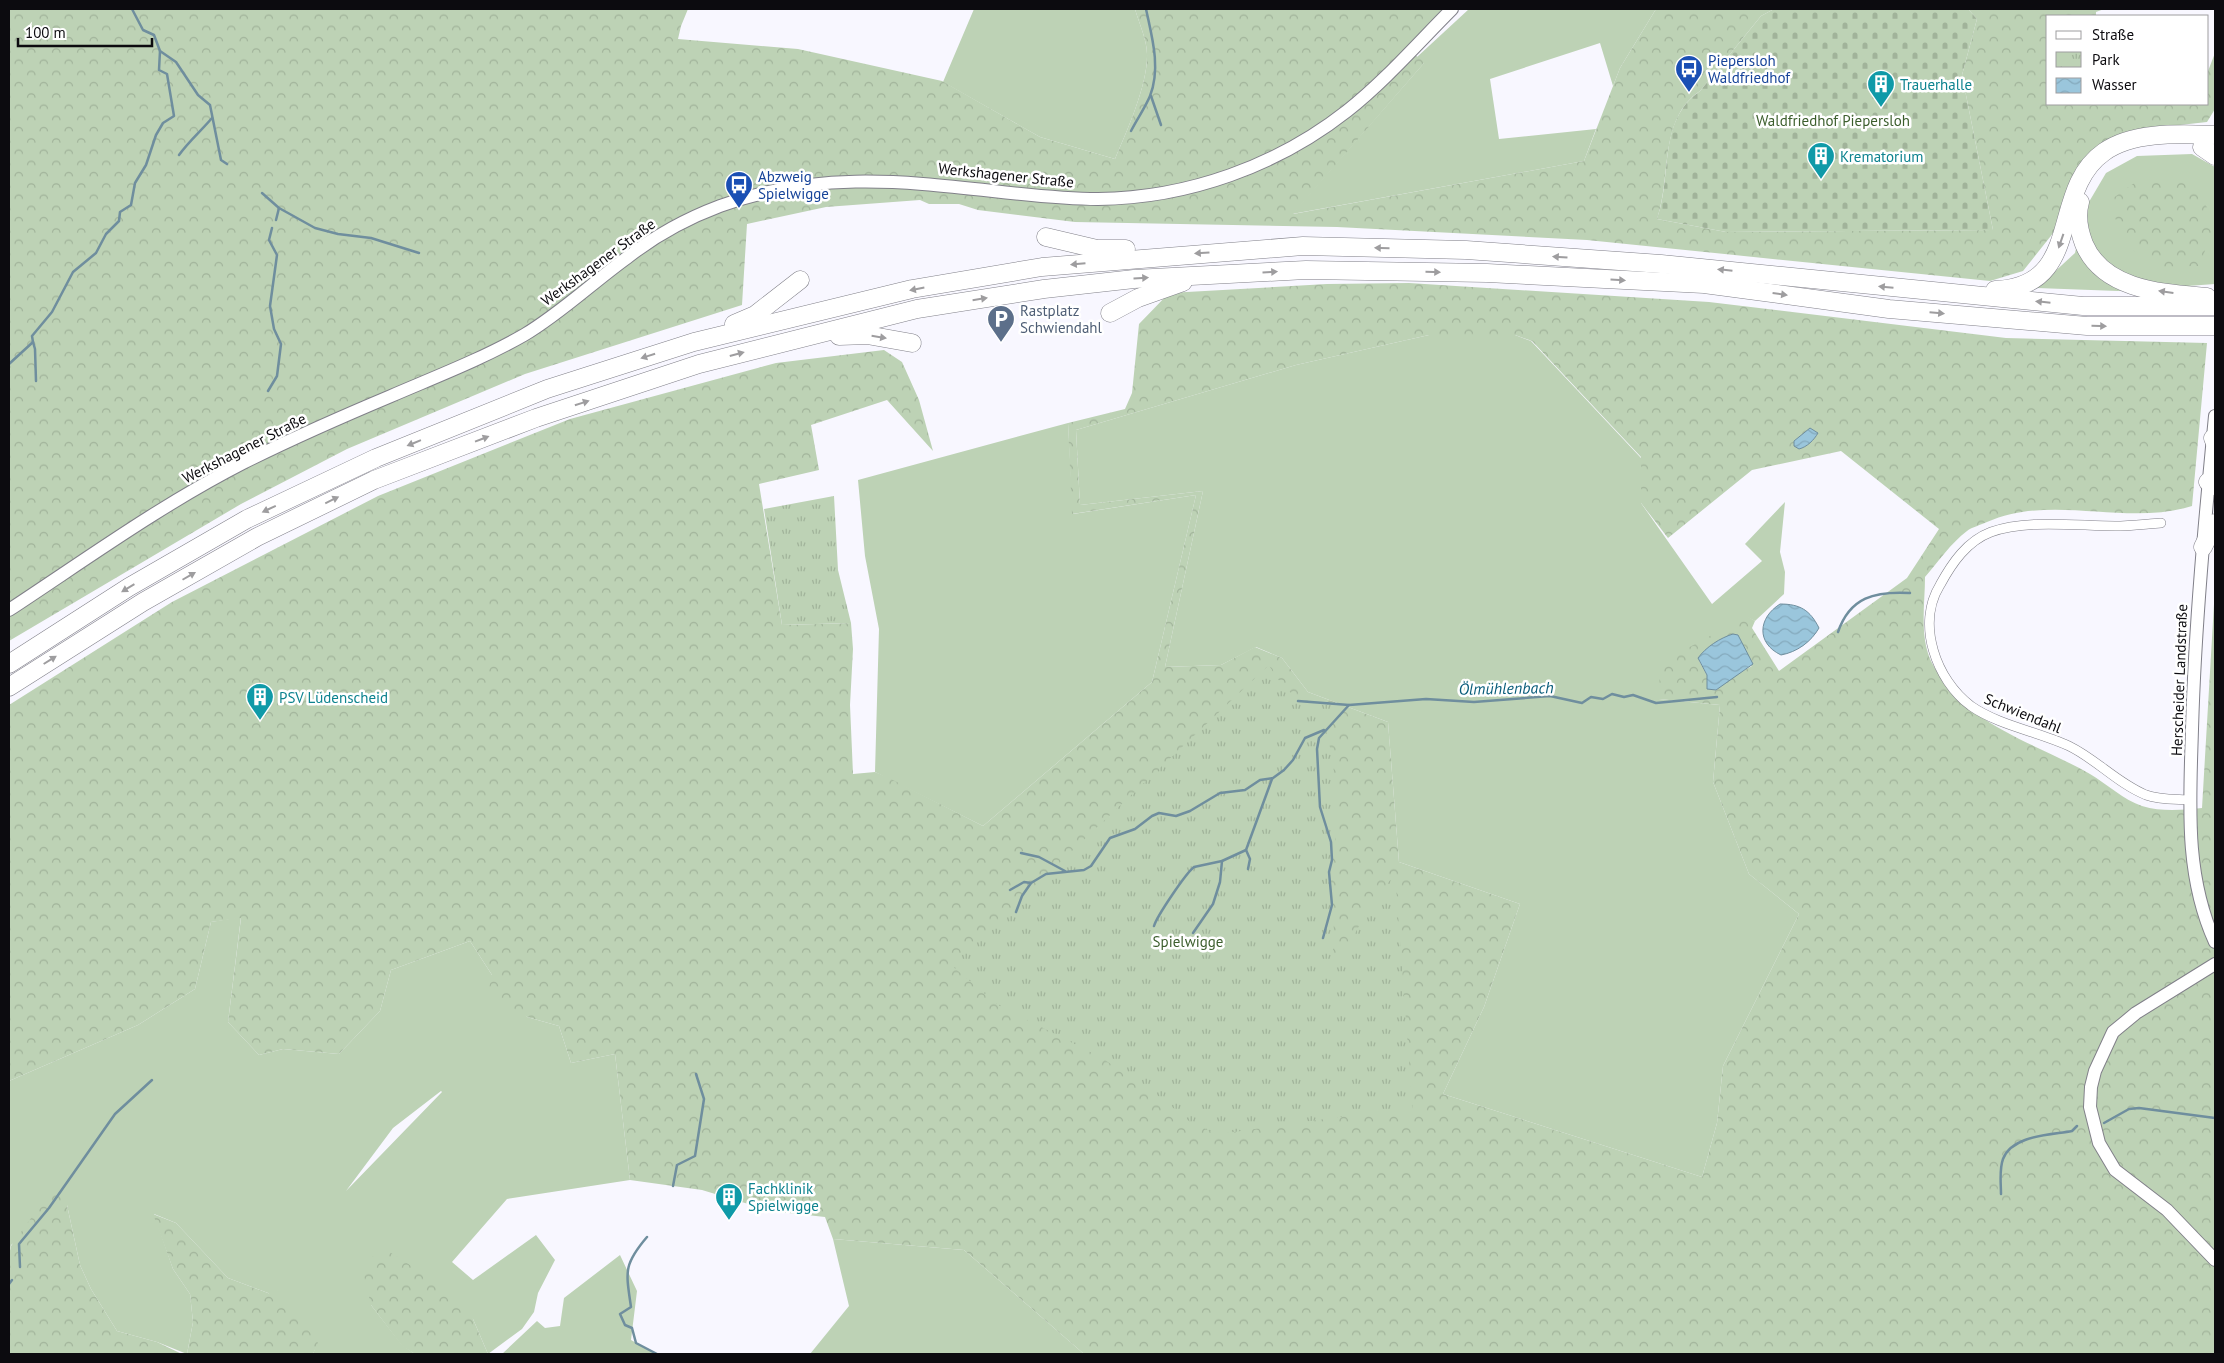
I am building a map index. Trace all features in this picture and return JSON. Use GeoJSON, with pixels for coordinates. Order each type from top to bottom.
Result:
{"type":"FeatureCollection","features":[{"type":"Feature","properties":{"kind":"highway"},"geometry":{"type":"LineString","coordinates":[[1935,291],[2006,289],[2031,281],[2050,265],[2062,240],[2077,186],[2091,163],[2104,152],[2128,141],[2145,138],[2212,141]]}},
{"type":"Feature","properties":{"kind":"highway"},"geometry":{"type":"LineString","coordinates":[[2212,141],[2145,146],[2120,152],[2108,159],[2091,175],[2078,208],[2079,223],[2086,249],[2098,264],[2115,278],[2142,288],[2215,302]]}},
{"type":"Feature","properties":{"kind":"highway"},"geometry":{"type":"LineString","coordinates":[[1046,237],[1097,249],[1150,248],[1178,255]]}},
{"type":"Feature","properties":{"kind":"highway"},"geometry":{"type":"LineString","coordinates":[[9,664],[129,587],[247,519],[376,458],[547,389],[694,342],[912,289],[1042,267],[1303,246],[1466,250],[1661,264],[2083,306],[2215,302]]}},
{"type":"Feature","properties":{"kind":"highway"},"geometry":{"type":"LineString","coordinates":[[9,687],[143,602],[257,537],[374,480],[536,418],[699,364],[779,342],[917,309],[1044,289],[1134,279],[1306,270],[1477,273],[1704,284],[1889,309],[2086,326],[2213,328]]}},
{"type":"Feature","properties":{"kind":"highway"},"geometry":{"type":"LineString","coordinates":[[1110,313],[1138,298],[1175,284],[1222,274]]}},
{"type":"Feature","properties":{"kind":"highway"},"geometry":{"type":"LineString","coordinates":[[694,342],[755,315],[800,280]]}},
{"type":"Feature","properties":{"kind":"highway"},"geometry":{"type":"LineString","coordinates":[[779,342],[804,343],[836,336],[867,335],[912,343]]}},
{"type":"Feature","properties":{"kind":"highway"},"geometry":{"type":"LineString","coordinates":[[2203,548],[2215,523]]}},
{"type":"Feature","properties":{"kind":"main road","name":"Werkshagener Straße"},"geometry":{"type":"LineString","coordinates":[[9,610],[202,485],[277,447],[479,358],[524,335],[562,309],[648,243],[716,207],[784,188],[857,180],[926,183],[1049,197],[1098,199],[1146,196],[1219,179],[1268,160],[1331,123],[1383,78],[1452,9]]}},
{"type":"Feature","properties":{"kind":"main road","name":"Herscheider Landstraße"},"geometry":{"type":"LineString","coordinates":[[2215,416],[2213,482],[2203,548],[2198,605],[2190,800],[2190,840],[2195,884],[2205,918],[2215,942]]}},
{"type":"Feature","properties":{"kind":"main road"},"geometry":{"type":"LineString","coordinates":[[2215,964],[2136,1013],[2113,1032],[2095,1071],[2091,1087],[2090,1107],[2099,1142],[2116,1170],[2167,1210],[2215,1260]]}},
{"type":"Feature","properties":{"kind":"street","name":"Schwiendahl"},"geometry":{"type":"LineString","coordinates":[[2161,523],[2118,526],[2015,526],[1990,532],[1973,543],[1955,559],[1937,590],[1930,616],[1930,642],[1946,678],[1971,706],[1986,714],[2070,747],[2127,785],[2147,795],[2190,800]]}},
{"type":"Feature","properties":{"kind":"green space"},"geometry":{"type":"Polygon","coordinates":[[[9,9],[688,9],[678,39],[798,49],[942,81],[1040,137],[1115,159],[1136,107],[1146,66],[1146,43],[1135,9],[1457,9],[1412,53],[1425,62],[1293,214],[1584,161],[1620,68],[1656,9],[1774,9],[1761,16],[1700,91],[1687,103],[1678,117],[1668,150],[1664,185],[1657,219],[1726,232],[1993,230],[1962,75],[1977,19],[1968,9],[2104,9],[2096,12],[2096,15],[2046,15],[2046,105],[2209,105],[2209,68],[2215,53],[2215,109],[2207,122],[2135,130],[2088,154],[2067,190],[2054,232],[2023,271],[1990,281],[1587,240],[1337,227],[1075,222],[978,210],[959,204],[929,204],[920,200],[826,207],[747,224],[742,305],[525,374],[347,449],[241,504],[9,641],[9,9]]]}},
{"type":"Feature","properties":{"kind":"green space"},"geometry":{"type":"Polygon","coordinates":[[[974,9],[1135,9],[1146,43],[1146,66],[1136,107],[1115,159],[1040,137],[943,82],[974,9]]]}},
{"type":"Feature","properties":{"kind":"green space"},"geometry":{"type":"Polygon","coordinates":[[[1469,9],[1656,9],[1620,68],[1613,86],[1600,43],[1490,79],[1499,139],[1596,129],[1584,161],[1292,214],[1424,63],[1417,57],[1469,9]]]}},
{"type":"Feature","properties":{"kind":"green space","name":"Waldfriedhof Piepersloh"},"geometry":{"type":"Polygon","coordinates":[[[1774,9],[1968,9],[1977,19],[1962,75],[1993,230],[1726,232],[1657,219],[1662,202],[1668,150],[1677,117],[1686,103],[1700,91],[1761,16],[1774,9]]]}},
{"type":"Feature","properties":{"kind":"green space"},"geometry":{"type":"Polygon","coordinates":[[[2192,154],[2215,167],[2215,284],[2118,291],[2037,288],[2075,253],[2086,207],[2106,173],[2137,156],[2192,154]]]}},
{"type":"Feature","properties":{"kind":"green space"},"geometry":{"type":"Polygon","coordinates":[[[2137,181],[2191,182],[2215,220],[2200,266],[2159,267],[2125,245],[2109,201],[2137,181]]]}},
{"type":"Feature","properties":{"kind":"green space"},"geometry":{"type":"Polygon","coordinates":[[[1409,283],[1709,302],[2006,338],[2207,343],[2192,506],[2167,512],[2141,513],[2037,510],[2012,514],[1974,527],[1956,541],[1925,577],[1924,632],[1925,643],[1932,663],[1946,684],[1962,702],[1981,717],[2002,730],[2090,774],[2122,796],[2142,806],[2164,810],[2202,808],[2215,587],[2215,1354],[1084,1354],[964,1250],[833,1239],[825,1217],[771,1211],[702,1190],[630,1180],[615,1054],[571,1063],[559,1026],[527,1017],[488,992],[492,975],[470,941],[391,970],[380,1011],[339,1054],[283,1049],[259,1055],[228,1022],[241,918],[211,922],[195,989],[138,1025],[9,1081],[9,705],[172,602],[378,496],[570,419],[776,363],[884,350],[902,362],[919,400],[933,451],[887,400],[811,425],[819,470],[759,484],[782,625],[851,623],[853,649],[850,705],[853,774],[875,772],[983,826],[1152,682],[1196,495],[1072,514],[1068,423],[1125,409],[1132,393],[1139,324],[1169,293],[1327,284],[1409,283]],[[1429,335],[1296,365],[1076,430],[1080,505],[1203,491],[1165,667],[1221,665],[1255,647],[1282,658],[1308,692],[1388,722],[1399,862],[1520,904],[1484,1007],[1443,1094],[1702,1177],[1717,1123],[1723,1066],[1799,914],[1749,874],[1713,782],[1720,705],[1659,699],[1660,663],[1747,616],[1755,621],[1752,628],[1779,671],[1907,578],[1939,529],[1841,451],[1752,470],[1668,538],[1641,503],[1641,457],[1532,341],[1515,335],[1429,335]],[[1698,659],[1707,675],[1707,683],[1716,690],[1731,677],[1752,666],[1698,659]]]}},
{"type":"Feature","properties":{"kind":"green space"},"geometry":{"type":"Polygon","coordinates":[[[1429,335],[1515,335],[1531,341],[1641,458],[1641,503],[1712,604],[1762,561],[1745,544],[1785,502],[1780,552],[1785,572],[1784,594],[1755,621],[1747,617],[1659,699],[1720,705],[1713,782],[1749,874],[1799,914],[1723,1066],[1717,1123],[1702,1177],[1443,1094],[1484,1007],[1520,904],[1399,862],[1388,722],[1308,692],[1282,658],[1256,647],[1221,665],[1165,667],[1203,491],[1080,505],[1076,430],[1296,365],[1429,335]]]}},
{"type":"Feature","properties":{"kind":"green space"},"geometry":{"type":"Polygon","coordinates":[[[1068,423],[1073,514],[1196,495],[1152,682],[983,826],[875,772],[879,629],[865,556],[858,480],[1068,423]]]}},
{"type":"Feature","properties":{"kind":"green space"},"geometry":{"type":"Polygon","coordinates":[[[834,496],[838,570],[851,623],[782,625],[764,509],[834,496]]]}},
{"type":"Feature","properties":{"kind":"green space","name":"Spielwigge"},"geometry":{"type":"Polygon","coordinates":[[[1269,665],[1285,687],[1302,700],[1324,705],[1351,703],[1326,730],[1332,756],[1337,797],[1335,846],[1329,873],[1334,913],[1333,956],[1336,958],[1347,948],[1370,906],[1395,874],[1413,1114],[1381,1111],[1227,1133],[1212,1132],[1189,1121],[1161,1098],[1102,1058],[998,1005],[951,965],[1269,665]]]}},
{"type":"Feature","properties":{"kind":"green space"},"geometry":{"type":"Polygon","coordinates":[[[241,917],[228,1022],[259,1055],[283,1049],[339,1054],[380,1011],[391,970],[470,941],[492,975],[527,1017],[559,1026],[571,1063],[615,1054],[630,1180],[507,1199],[452,1262],[473,1280],[536,1235],[555,1260],[538,1293],[534,1312],[522,1329],[488,1354],[473,1319],[371,1305],[402,1345],[415,1354],[313,1354],[317,1343],[268,1293],[228,1278],[176,1223],[154,1214],[173,1269],[190,1294],[193,1322],[187,1354],[157,1342],[117,1331],[91,1289],[80,1265],[67,1205],[11,1245],[9,1255],[9,1081],[138,1025],[195,989],[211,922],[241,917]],[[442,1092],[393,1128],[346,1191],[442,1092]]]}},
{"type":"Feature","properties":{"kind":"green space"},"geometry":{"type":"Polygon","coordinates":[[[54,1186],[67,1205],[80,1265],[91,1289],[117,1331],[157,1342],[182,1354],[9,1354],[9,1255],[11,1246],[54,1186]]]}},
{"type":"Feature","properties":{"kind":"green space"},"geometry":{"type":"Polygon","coordinates":[[[153,1214],[176,1223],[228,1278],[268,1293],[292,1309],[318,1343],[313,1354],[187,1354],[193,1322],[190,1294],[173,1269],[153,1214]]]}},
{"type":"Feature","properties":{"kind":"green space"},"geometry":{"type":"Polygon","coordinates":[[[833,1239],[964,1250],[1084,1354],[810,1354],[849,1306],[833,1239]]]}},
{"type":"Feature","properties":{"kind":"green space"},"geometry":{"type":"Polygon","coordinates":[[[385,1249],[446,1288],[473,1319],[488,1354],[415,1354],[402,1346],[371,1305],[361,1264],[385,1249]]]}},
{"type":"Feature","properties":{"kind":"green space"},"geometry":{"type":"Polygon","coordinates":[[[620,1255],[637,1291],[631,1340],[656,1354],[502,1354],[537,1321],[545,1328],[560,1326],[564,1298],[620,1255]]]}},
{"type":"Feature","properties":{"kind":"water"},"geometry":{"type":"Polygon","coordinates":[[[1810,428],[1818,433],[1812,441],[1799,449],[1794,446],[1794,441],[1810,428]]]}},
{"type":"Feature","properties":{"kind":"water"},"geometry":{"type":"Polygon","coordinates":[[[1780,604],[1793,605],[1804,609],[1819,628],[1803,646],[1781,655],[1767,644],[1763,630],[1767,616],[1780,604]]]}},
{"type":"Feature","properties":{"kind":"water"},"geometry":{"type":"Polygon","coordinates":[[[1733,634],[1738,635],[1753,664],[1716,690],[1707,689],[1707,675],[1698,658],[1714,643],[1733,634]]]}},
{"type":"Feature","properties":{"kind":"waterway"},"geometry":{"type":"LineString","coordinates":[[132,9],[143,30],[154,35],[160,51],[176,62],[198,95],[210,105],[221,160],[227,164]]}},
{"type":"Feature","properties":{"kind":"waterway"},"geometry":{"type":"LineString","coordinates":[[1131,131],[1150,96],[1155,75],[1154,52],[1146,9]]}},
{"type":"Feature","properties":{"kind":"waterway"},"geometry":{"type":"LineString","coordinates":[[9,364],[33,342],[32,336],[52,312],[73,272],[96,253],[106,234],[119,221],[120,212],[131,205],[135,183],[146,165],[156,135],[163,123],[174,116],[167,74],[159,70],[160,51]]}},
{"type":"Feature","properties":{"kind":"waterway"},"geometry":{"type":"LineString","coordinates":[[1151,96],[1161,125]]}},
{"type":"Feature","properties":{"kind":"waterway"},"geometry":{"type":"LineString","coordinates":[[179,155],[212,118]]}},
{"type":"Feature","properties":{"kind":"waterway"},"geometry":{"type":"LineString","coordinates":[[262,193],[279,208],[276,220]]}},
{"type":"Feature","properties":{"kind":"waterway"},"geometry":{"type":"LineString","coordinates":[[279,208],[315,228],[338,234],[371,238],[419,253]]}},
{"type":"Feature","properties":{"kind":"waterway"},"geometry":{"type":"LineString","coordinates":[[268,391],[277,376],[281,344],[274,329],[270,306],[277,255],[269,240],[272,228]]}},
{"type":"Feature","properties":{"kind":"waterway"},"geometry":{"type":"LineString","coordinates":[[33,342],[36,381]]}},
{"type":"Feature","properties":{"kind":"waterway","name":"Ölmühlenbach"},"geometry":{"type":"LineString","coordinates":[[1838,632],[1849,611],[1865,599],[1886,593],[1910,593]]}},
{"type":"Feature","properties":{"kind":"waterway","name":"Ölmühlenbach"},"geometry":{"type":"LineString","coordinates":[[1323,938],[1332,905],[1329,872],[1332,860],[1331,842],[1320,807],[1317,749],[1319,738],[1349,705],[1426,699],[1474,702],[1550,696],[1582,703],[1591,697],[1603,699],[1612,694],[1624,697],[1633,695],[1656,703],[1717,697]]}},
{"type":"Feature","properties":{"kind":"waterway"},"geometry":{"type":"LineString","coordinates":[[1298,701],[1349,705]]}},
{"type":"Feature","properties":{"kind":"waterway"},"geometry":{"type":"LineString","coordinates":[[1016,912],[1022,896],[1031,883],[1046,874],[1084,870],[1091,866],[1110,838],[1135,829],[1159,813],[1176,816],[1190,811],[1220,793],[1245,790],[1260,780],[1273,778],[1293,760],[1305,738],[1324,730]]}},
{"type":"Feature","properties":{"kind":"waterway"},"geometry":{"type":"LineString","coordinates":[[1154,926],[1172,895],[1194,867],[1222,861],[1246,850],[1272,779]]}},
{"type":"Feature","properties":{"kind":"waterway"},"geometry":{"type":"LineString","coordinates":[[1246,850],[1250,859],[1248,869]]}},
{"type":"Feature","properties":{"kind":"waterway"},"geometry":{"type":"LineString","coordinates":[[1021,853],[1039,857],[1065,871]]}},
{"type":"Feature","properties":{"kind":"waterway"},"geometry":{"type":"LineString","coordinates":[[1193,933],[1213,904],[1220,882],[1222,861]]}},
{"type":"Feature","properties":{"kind":"waterway"},"geometry":{"type":"LineString","coordinates":[[1010,890],[1024,882],[1031,883]]}},
{"type":"Feature","properties":{"kind":"waterway"},"geometry":{"type":"LineString","coordinates":[[673,1186],[677,1165],[695,1156],[704,1099],[696,1074]]}},
{"type":"Feature","properties":{"kind":"waterway"},"geometry":{"type":"LineString","coordinates":[[20,1267],[19,1244],[49,1208],[115,1114],[152,1080]]}},
{"type":"Feature","properties":{"kind":"waterway"},"geometry":{"type":"LineString","coordinates":[[2104,1123],[2129,1109],[2139,1108],[2215,1118]]}},
{"type":"Feature","properties":{"kind":"waterway"},"geometry":{"type":"LineString","coordinates":[[2001,1194],[2001,1168],[2003,1159],[2008,1151],[2023,1141],[2043,1135],[2072,1131],[2077,1126]]}},
{"type":"Feature","properties":{"kind":"waterway"},"geometry":{"type":"LineString","coordinates":[[647,1237],[634,1255],[628,1269],[631,1307],[620,1314],[625,1325],[632,1328],[636,1343],[657,1354]]}},
{"type":"Feature","properties":{"kind":"waterway"},"geometry":{"type":"LineString","coordinates":[[9,1284],[12,1280]]}},
{"type":"Feature","properties":{"kind":"place","name":"Piepersloh Waldfriedhof"},"geometry":{"type":"Point","coordinates":[1689,93]}},
{"type":"Feature","properties":{"kind":"place","name":"Trauerhalle"},"geometry":{"type":"Point","coordinates":[1881,108]}},
{"type":"Feature","properties":{"kind":"place","name":"Krematorium"},"geometry":{"type":"Point","coordinates":[1821,180]}},
{"type":"Feature","properties":{"kind":"place","name":"Abzweig Spielwigge"},"geometry":{"type":"Point","coordinates":[739,209]}},
{"type":"Feature","properties":{"kind":"place","name":"Rastplatz Schwiendahl"},"geometry":{"type":"Point","coordinates":[1001,343]}},
{"type":"Feature","properties":{"kind":"place","name":"PSV Lüdenscheid"},"geometry":{"type":"Point","coordinates":[260,721]}},
{"type":"Feature","properties":{"kind":"place","name":"Fachklinik Spielwigge"},"geometry":{"type":"Point","coordinates":[729,1221]}}]}
